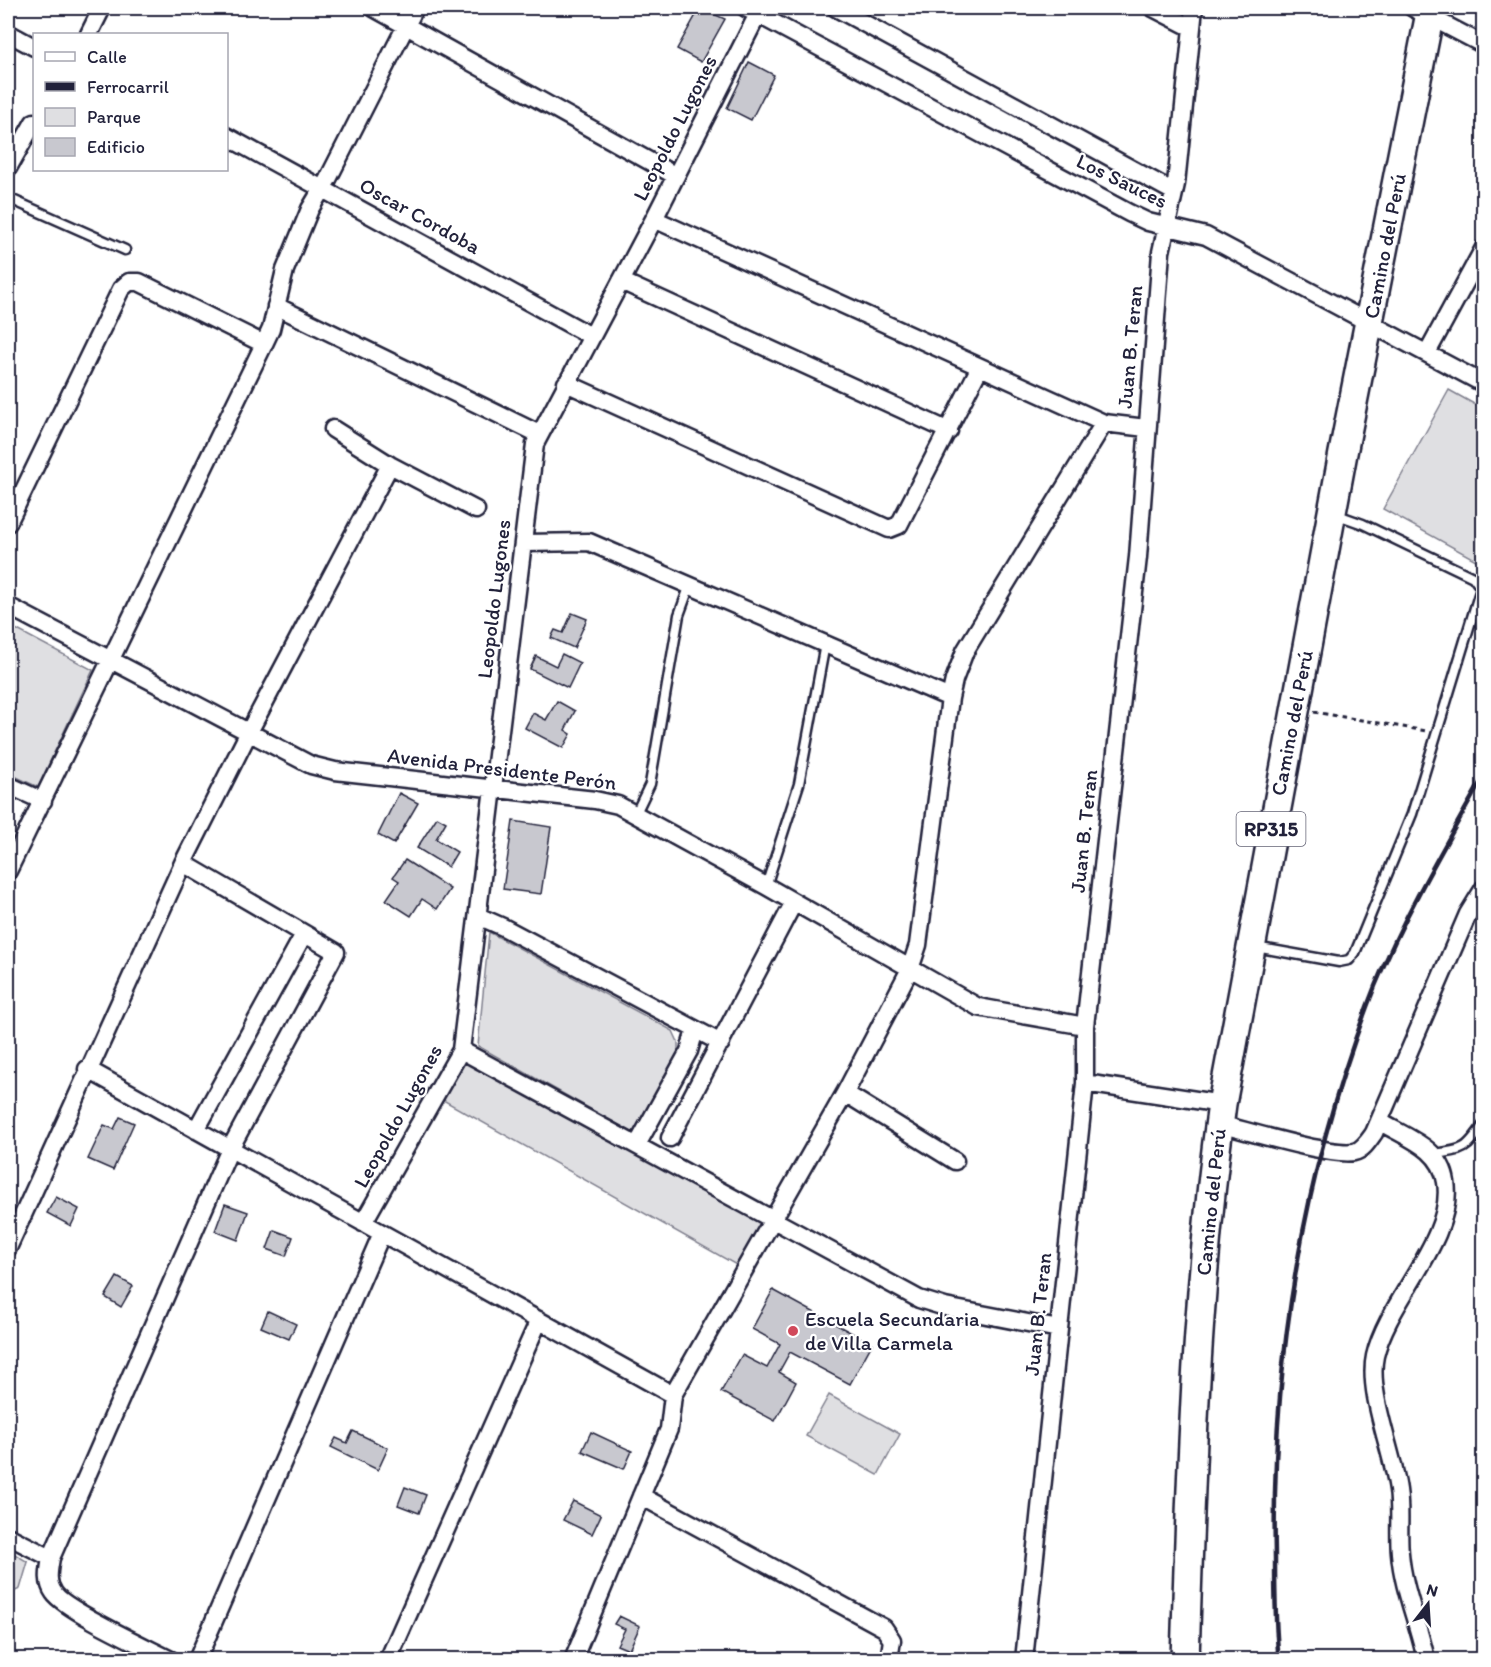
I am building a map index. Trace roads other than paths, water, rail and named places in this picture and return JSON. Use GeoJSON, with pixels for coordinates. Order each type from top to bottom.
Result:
{"type":"FeatureCollection","features":[{"type":"Feature","properties":{"kind":"main road","name":"Camino del Perú"},"geometry":{"type":"LineString","coordinates":[[1185,1659],[1193,1404],[1220,1114],[1249,946],[1370,322],[1425,10]]}},
{"type":"Feature","properties":{"kind":"street"},"geometry":{"type":"LineString","coordinates":[[90,33],[102,8]]}},
{"type":"Feature","properties":{"kind":"street"},"geometry":{"type":"LineString","coordinates":[[374,8],[676,176]]}},
{"type":"Feature","properties":{"kind":"street"},"geometry":{"type":"LineString","coordinates":[[8,871],[264,344],[285,270],[310,209],[415,8]]}},
{"type":"Feature","properties":{"kind":"street"},"geometry":{"type":"LineString","coordinates":[[836,8],[1174,192]]}},
{"type":"Feature","properties":{"kind":"street"},"geometry":{"type":"LineString","coordinates":[[1153,8],[1192,28]]}},
{"type":"Feature","properties":{"kind":"street","name":"Juan B. Teran"},"geometry":{"type":"LineString","coordinates":[[1024,1659],[1085,1083],[1085,1026],[1138,557],[1161,252],[1174,192],[1194,8]]}},
{"type":"Feature","properties":{"kind":"street","name":"Leopoldo Lugones"},"geometry":{"type":"LineString","coordinates":[[363,1223],[461,1050],[533,455],[539,434],[676,176],[755,10]]}},
{"type":"Feature","properties":{"kind":"street","name":"Los Sauces"},"geometry":{"type":"LineString","coordinates":[[755,10],[1129,213],[1166,228],[1206,236],[1484,384]]}},
{"type":"Feature","properties":{"kind":"street"},"geometry":{"type":"LineString","coordinates":[[1425,10],[1484,45]]}},
{"type":"Feature","properties":{"kind":"street"},"geometry":{"type":"LineString","coordinates":[[8,33],[33,46]]}},
{"type":"Feature","properties":{"kind":"street"},"geometry":{"type":"LineString","coordinates":[[8,168],[33,124]]}},
{"type":"Feature","properties":{"kind":"street","name":"Oscar Cordoba"},"geometry":{"type":"LineString","coordinates":[[228,137],[591,336]]}},
{"type":"Feature","properties":{"kind":"street"},"geometry":{"type":"LineString","coordinates":[[654,219],[1104,423],[1146,428]]}},
{"type":"Feature","properties":{"kind":"street"},"geometry":{"type":"LineString","coordinates":[[1427,353],[1484,248]]}},
{"type":"Feature","properties":{"kind":"street"},"geometry":{"type":"LineString","coordinates":[[621,281],[949,431]]}},
{"type":"Feature","properties":{"kind":"street"},"geometry":{"type":"LineString","coordinates":[[8,523],[121,289],[129,282],[139,282],[264,344]]}},
{"type":"Feature","properties":{"kind":"street"},"geometry":{"type":"LineString","coordinates":[[276,306],[539,434]]}},
{"type":"Feature","properties":{"kind":"street"},"geometry":{"type":"LineString","coordinates":[[566,383],[889,529],[900,525],[980,367]]}},
{"type":"Feature","properties":{"kind":"street"},"geometry":{"type":"LineString","coordinates":[[578,1658],[669,1429],[673,1395],[845,1093],[910,969],[918,945],[950,698],[954,680],[972,637],[1104,423]]}},
{"type":"Feature","properties":{"kind":"street"},"geometry":{"type":"LineString","coordinates":[[333,429],[390,465],[476,510]]}},
{"type":"Feature","properties":{"kind":"street"},"geometry":{"type":"LineString","coordinates":[[8,1248],[87,1069],[183,863],[249,732],[390,465]]}},
{"type":"Feature","properties":{"kind":"street"},"geometry":{"type":"LineString","coordinates":[[524,543],[589,542],[950,698]]}},
{"type":"Feature","properties":{"kind":"street","name":"Avenida Presidente Perón"},"geometry":{"type":"LineString","coordinates":[[8,606],[311,765],[334,771],[595,800],[636,813],[978,1007],[1085,1026]]}},
{"type":"Feature","properties":{"kind":"street"},"geometry":{"type":"LineString","coordinates":[[8,785],[43,801]]}},
{"type":"Feature","properties":{"kind":"street"},"geometry":{"type":"LineString","coordinates":[[171,1659],[62,1602],[49,1584],[51,1558],[230,1149],[336,952],[183,863]]}},
{"type":"Feature","properties":{"kind":"street"},"geometry":{"type":"LineString","coordinates":[[1085,1083],[1220,1114],[1321,1149],[1354,1152],[1366,1145],[1379,1121],[1468,914],[1484,888]]}},
{"type":"Feature","properties":{"kind":"street"},"geometry":{"type":"LineString","coordinates":[[670,1138],[794,902]]}},
{"type":"Feature","properties":{"kind":"street"},"geometry":{"type":"LineString","coordinates":[[478,916],[503,927],[721,1043]]}},
{"type":"Feature","properties":{"kind":"street"},"geometry":{"type":"LineString","coordinates":[[196,1130],[304,933]]}},
{"type":"Feature","properties":{"kind":"street"},"geometry":{"type":"LineString","coordinates":[[637,1146],[689,1051],[695,1030]]}},
{"type":"Feature","properties":{"kind":"street"},"geometry":{"type":"LineString","coordinates":[[461,1050],[919,1299],[945,1307],[1059,1329]]}},
{"type":"Feature","properties":{"kind":"street"},"geometry":{"type":"LineString","coordinates":[[87,1069],[673,1395]]}},
{"type":"Feature","properties":{"kind":"street"},"geometry":{"type":"LineString","coordinates":[[845,1093],[955,1161]]}},
{"type":"Feature","properties":{"kind":"street"},"geometry":{"type":"LineString","coordinates":[[1379,1121],[1434,1154],[1442,1164],[1444,1174],[1447,1210],[1440,1229],[1384,1328],[1373,1375],[1398,1490],[1400,1554],[1406,1589],[1426,1659]]}},
{"type":"Feature","properties":{"kind":"street"},"geometry":{"type":"LineString","coordinates":[[197,1659],[382,1233]]}},
{"type":"Feature","properties":{"kind":"street"},"geometry":{"type":"LineString","coordinates":[[388,1659],[539,1320]]}},
{"type":"Feature","properties":{"kind":"street"},"geometry":{"type":"LineString","coordinates":[[641,1496],[884,1628],[892,1640],[889,1659]]}},
{"type":"Feature","properties":{"kind":"street"},"geometry":{"type":"LineString","coordinates":[[8,1536],[51,1558]]}},
{"type":"Feature","properties":{"kind":"lane"},"geometry":{"type":"LineString","coordinates":[[8,198],[125,250]]}},
{"type":"Feature","properties":{"kind":"lane"},"geometry":{"type":"LineString","coordinates":[[1249,946],[1339,962],[1349,960],[1354,953],[1412,814],[1481,588],[1473,577],[1363,524],[1332,513]]}},
{"type":"Feature","properties":{"kind":"lane"},"geometry":{"type":"LineString","coordinates":[[636,813],[650,784],[679,615],[690,584]]}},
{"type":"Feature","properties":{"kind":"lane"},"geometry":{"type":"LineString","coordinates":[[766,886],[799,784],[825,644]]}},
{"type":"Feature","properties":{"kind":"lane"},"geometry":{"type":"LineString","coordinates":[[1434,1154],[1461,1151],[1484,1124]]}},
{"type":"Feature","properties":{"kind":"railway"},"geometry":{"type":"LineString","coordinates":[[1279,1660],[1275,1571],[1275,1485],[1279,1412],[1296,1267],[1311,1196],[1328,1125],[1375,986],[1412,906],[1484,776]]}},
{"type":"Feature","properties":{"kind":"place","name":"Escuela Secundaria de Villa Carmela"},"geometry":{"type":"Point","coordinates":[793,1331]}}]}
